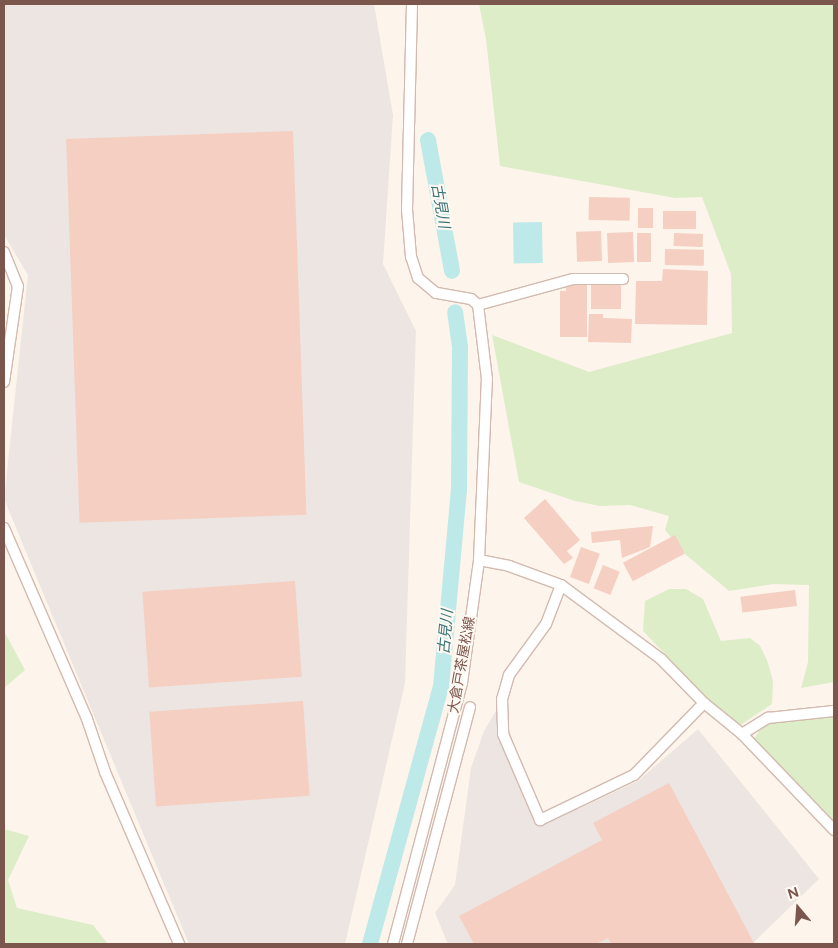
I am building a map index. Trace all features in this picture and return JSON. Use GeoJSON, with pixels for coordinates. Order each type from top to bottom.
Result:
{"type":"FeatureCollection","features":[{"type":"Feature","properties":{"kind":"street"},"geometry":{"type":"LineString","coordinates":[[412,4],[407,200],[411,257],[418,278],[436,293],[471,299],[478,305],[573,279],[623,279]]}},
{"type":"Feature","properties":{"kind":"street"},"geometry":{"type":"LineString","coordinates":[[4,252],[18,286],[4,382]]}},
{"type":"Feature","properties":{"kind":"street","name":"大倉戸茶屋松線"},"geometry":{"type":"LineString","coordinates":[[393,944],[462,683],[479,560],[487,380],[478,305]]}},
{"type":"Feature","properties":{"kind":"street"},"geometry":{"type":"LineString","coordinates":[[4,528],[87,719],[105,772],[179,944]]}},
{"type":"Feature","properties":{"kind":"street"},"geometry":{"type":"LineString","coordinates":[[479,560],[509,566],[561,585],[661,659],[704,703],[742,734],[834,830]]}},
{"type":"Feature","properties":{"kind":"street"},"geometry":{"type":"LineString","coordinates":[[561,585],[546,624],[509,675],[502,699],[503,734],[540,820],[634,775],[704,703]]}},
{"type":"Feature","properties":{"kind":"street"},"geometry":{"type":"LineString","coordinates":[[407,944],[470,707]]}},
{"type":"Feature","properties":{"kind":"street"},"geometry":{"type":"LineString","coordinates":[[742,734],[768,718],[834,711]]}},
{"type":"Feature","properties":{"kind":"shaded area"},"geometry":{"type":"Polygon","coordinates":[[[4,4],[374,4],[393,115],[383,264],[416,331],[405,683],[345,944],[189,944],[4,499],[28,275],[4,235],[4,4]]]}},
{"type":"Feature","properties":{"kind":"shaded area"},"geometry":{"type":"Polygon","coordinates":[[[500,704],[540,820],[580,808],[638,781],[698,729],[819,879],[752,944],[448,944],[435,913],[455,885],[471,768],[484,731],[500,704]]]}},
{"type":"Feature","properties":{"kind":"green space"},"geometry":{"type":"Polygon","coordinates":[[[479,4],[834,4],[834,682],[801,688],[808,662],[809,585],[773,584],[729,591],[685,554],[665,530],[669,516],[630,505],[600,506],[575,501],[519,482],[492,335],[589,372],[732,333],[731,274],[702,197],[675,198],[500,166],[486,39],[479,4]]]}},
{"type":"Feature","properties":{"kind":"green space"},"geometry":{"type":"Polygon","coordinates":[[[669,589],[686,589],[703,599],[721,641],[750,638],[760,646],[767,660],[773,681],[772,704],[733,730],[702,704],[681,671],[643,631],[645,601],[669,589]]]}},
{"type":"Feature","properties":{"kind":"green space"},"geometry":{"type":"Polygon","coordinates":[[[4,631],[25,670],[4,688],[4,631]]]}},
{"type":"Feature","properties":{"kind":"green space"},"geometry":{"type":"Polygon","coordinates":[[[834,712],[834,831],[751,743],[768,718],[834,712]]]}},
{"type":"Feature","properties":{"kind":"green space"},"geometry":{"type":"Polygon","coordinates":[[[4,829],[29,836],[8,880],[17,908],[93,925],[107,943],[4,944],[4,829]]]}},
{"type":"Feature","properties":{"kind":"water"},"geometry":{"type":"Polygon","coordinates":[[[542,222],[543,263],[514,263],[513,223],[542,222]]]}},
{"type":"Feature","properties":{"kind":"building"},"geometry":{"type":"Polygon","coordinates":[[[293,131],[306,515],[80,523],[66,139],[293,131]]]}},
{"type":"Feature","properties":{"kind":"building"},"geometry":{"type":"Polygon","coordinates":[[[589,197],[630,198],[630,221],[589,220],[589,197]]]}},
{"type":"Feature","properties":{"kind":"building"},"geometry":{"type":"Polygon","coordinates":[[[638,208],[653,208],[653,228],[638,228],[638,208]]]}},
{"type":"Feature","properties":{"kind":"building"},"geometry":{"type":"Polygon","coordinates":[[[663,211],[696,211],[696,229],[663,229],[663,211]]]}},
{"type":"Feature","properties":{"kind":"building"},"geometry":{"type":"Polygon","coordinates":[[[601,231],[602,261],[577,262],[576,232],[601,231]]]}},
{"type":"Feature","properties":{"kind":"building"},"geometry":{"type":"Polygon","coordinates":[[[633,232],[634,262],[608,263],[607,233],[633,232]]]}},
{"type":"Feature","properties":{"kind":"building"},"geometry":{"type":"Polygon","coordinates":[[[637,233],[651,233],[651,262],[637,262],[637,233]]]}},
{"type":"Feature","properties":{"kind":"building"},"geometry":{"type":"Polygon","coordinates":[[[674,233],[703,234],[703,247],[674,246],[674,233]]]}},
{"type":"Feature","properties":{"kind":"building"},"geometry":{"type":"Polygon","coordinates":[[[665,249],[704,250],[704,266],[665,265],[665,249]]]}},
{"type":"Feature","properties":{"kind":"building"},"geometry":{"type":"Polygon","coordinates":[[[663,269],[708,271],[707,325],[635,324],[636,281],[662,281],[663,269]]]}},
{"type":"Feature","properties":{"kind":"building"},"geometry":{"type":"Polygon","coordinates":[[[591,282],[621,282],[621,309],[591,309],[591,282]]]}},
{"type":"Feature","properties":{"kind":"building"},"geometry":{"type":"Polygon","coordinates":[[[566,283],[587,283],[587,337],[560,337],[560,291],[566,291],[566,283]]]}},
{"type":"Feature","properties":{"kind":"building"},"geometry":{"type":"Polygon","coordinates":[[[589,314],[603,314],[603,318],[632,319],[631,343],[588,342],[589,314]]]}},
{"type":"Feature","properties":{"kind":"building"},"geometry":{"type":"Polygon","coordinates":[[[545,499],[580,540],[567,551],[573,558],[564,564],[524,518],[545,499]]]}},
{"type":"Feature","properties":{"kind":"building"},"geometry":{"type":"Polygon","coordinates":[[[653,526],[650,547],[622,558],[620,540],[592,543],[591,532],[653,526]]]}},
{"type":"Feature","properties":{"kind":"building"},"geometry":{"type":"Polygon","coordinates":[[[675,535],[685,554],[633,581],[623,563],[675,535]]]}},
{"type":"Feature","properties":{"kind":"building"},"geometry":{"type":"Polygon","coordinates":[[[581,547],[600,554],[589,584],[570,577],[581,547]]]}},
{"type":"Feature","properties":{"kind":"building"},"geometry":{"type":"Polygon","coordinates":[[[603,565],[620,572],[610,595],[594,588],[603,565]]]}},
{"type":"Feature","properties":{"kind":"building"},"geometry":{"type":"Polygon","coordinates":[[[295,581],[302,677],[149,687],[142,592],[295,581]]]}},
{"type":"Feature","properties":{"kind":"building"},"geometry":{"type":"Polygon","coordinates":[[[795,590],[797,606],[742,613],[740,597],[795,590]]]}},
{"type":"Feature","properties":{"kind":"building"},"geometry":{"type":"Polygon","coordinates":[[[303,701],[310,796],[156,807],[149,712],[303,701]]]}},
{"type":"Feature","properties":{"kind":"building"},"geometry":{"type":"Polygon","coordinates":[[[669,783],[754,943],[611,944],[608,938],[596,944],[474,944],[459,916],[602,840],[593,823],[669,783]]]}},
{"type":"Feature","properties":{"kind":"waterway","name":"古見川"},"geometry":{"type":"LineString","coordinates":[[428,140],[452,271]]}},
{"type":"Feature","properties":{"kind":"waterway","name":"古見川"},"geometry":{"type":"LineString","coordinates":[[370,944],[441,687],[459,491],[460,347],[455,312]]}}]}
